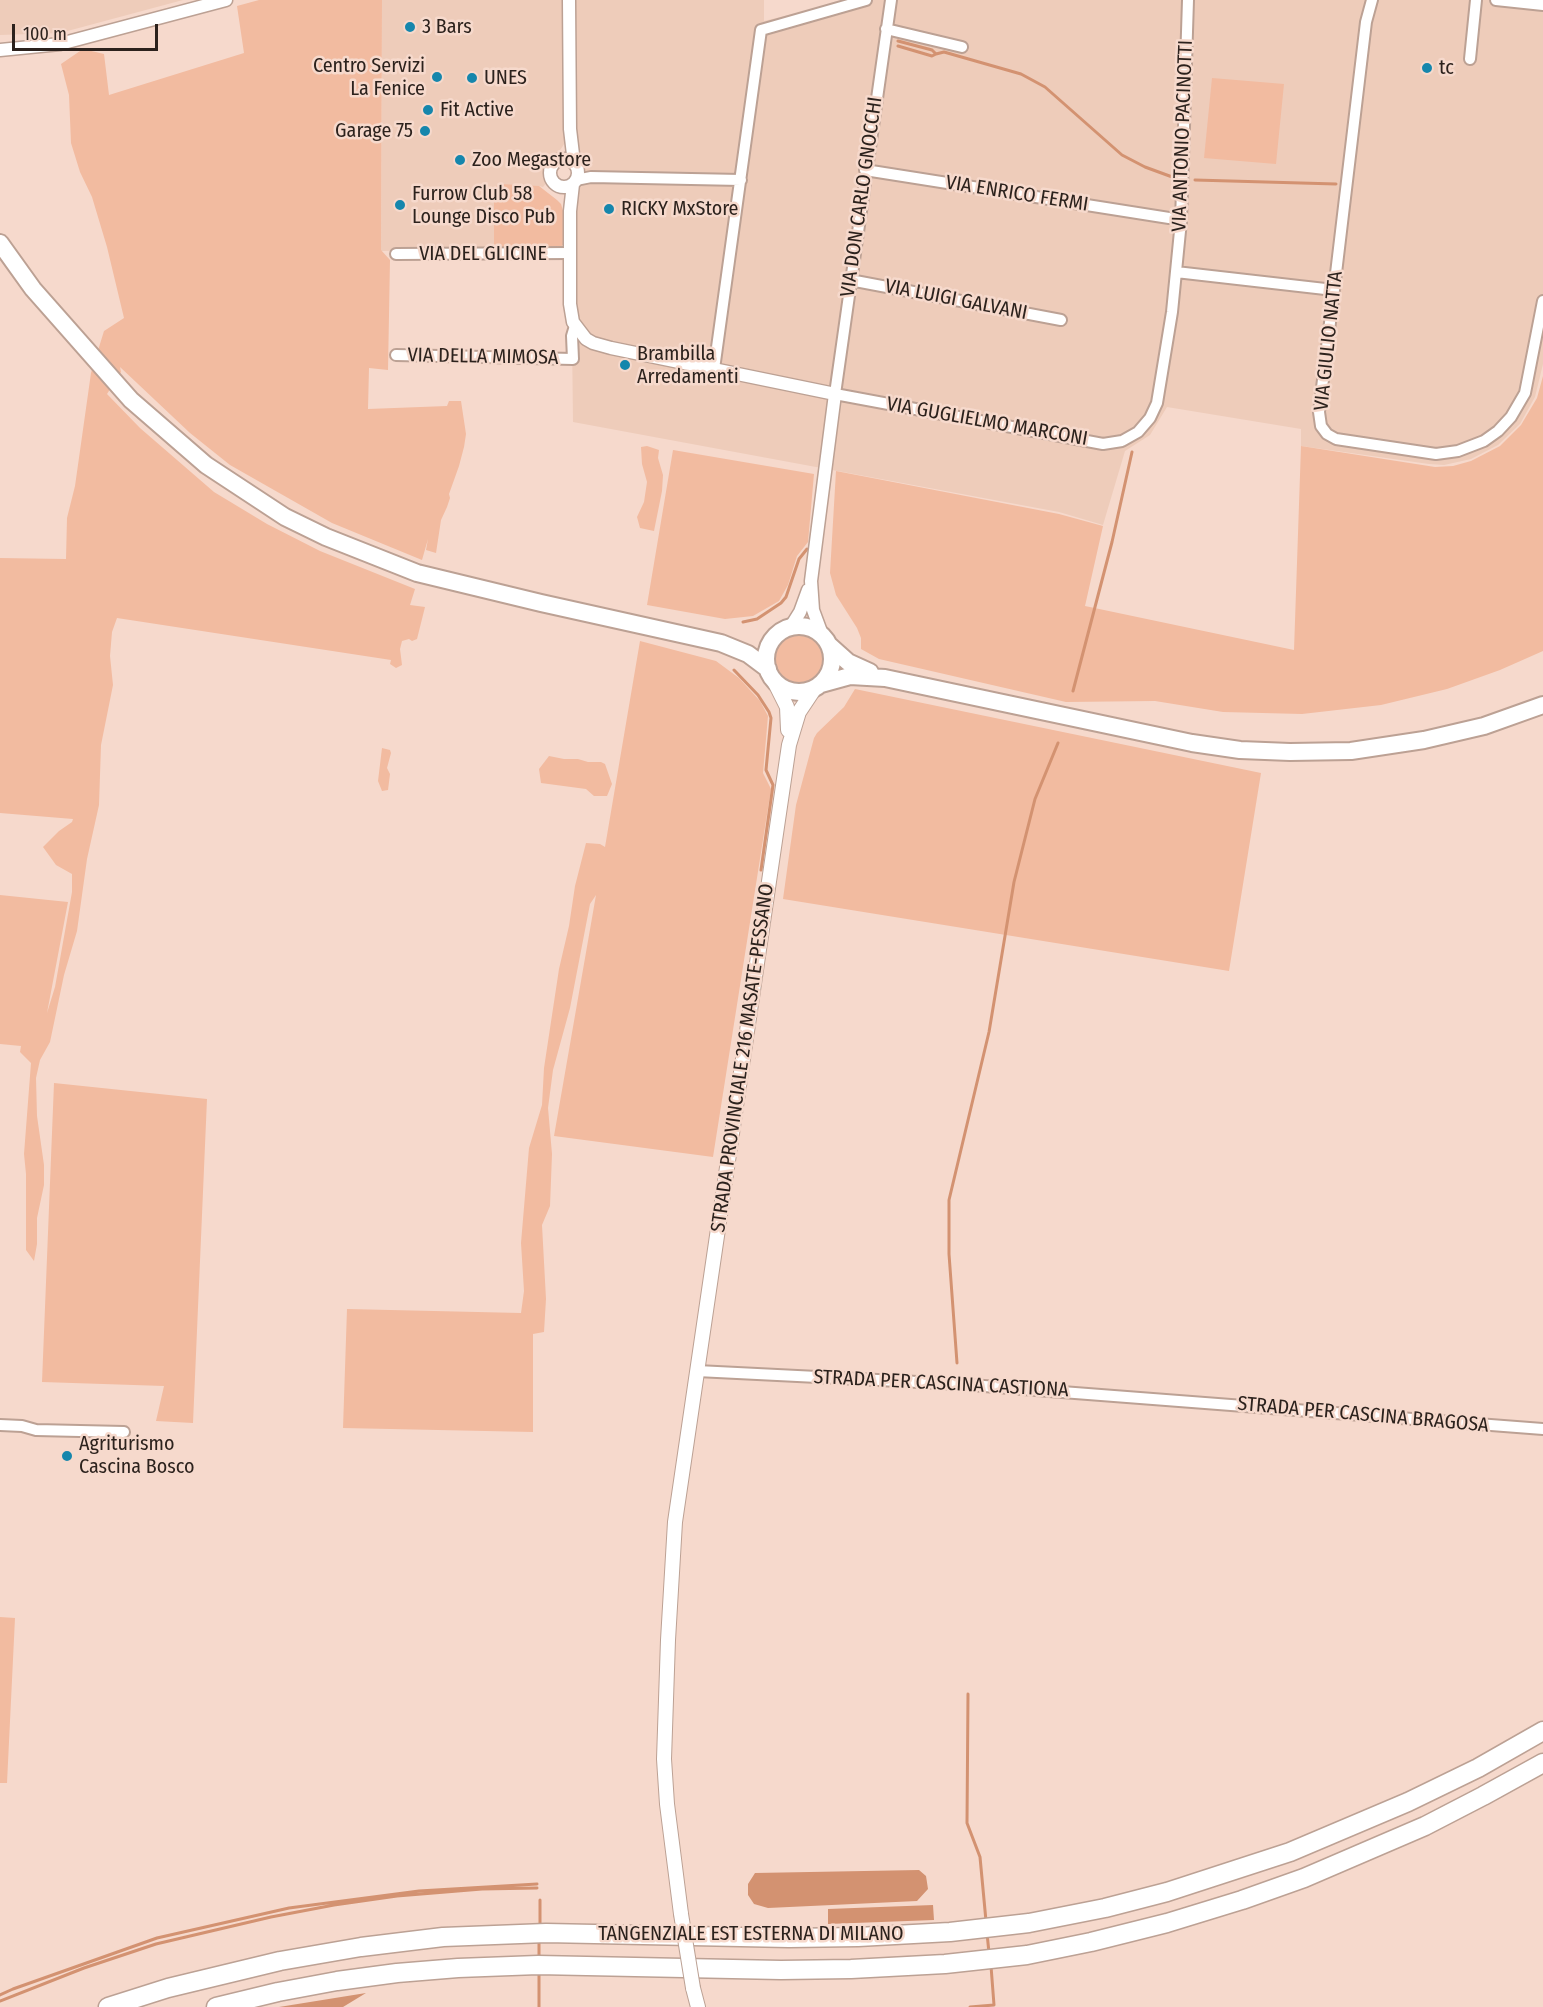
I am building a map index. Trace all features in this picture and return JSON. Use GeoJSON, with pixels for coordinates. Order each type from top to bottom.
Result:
{"type":"FeatureCollection","features":[{"type":"Feature","properties":{"kind":"highway","name":"TANGENZIALE EST ESTERNA DI MILANO"},"geometry":{"type":"LineString","coordinates":[[108,2007],[168,1988],[290,1959],[371,1945],[443,1937],[546,1933],[789,1938],[858,1937],[1018,1926],[1173,1890],[1290,1852],[1432,1791],[1543,1731]]}},
{"type":"Feature","properties":{"kind":"highway","name":"TANGENZIALE EST ESTERNA DI MILANO"},"geometry":{"type":"LineString","coordinates":[[216,2007],[338,1981],[447,1968],[538,1965],[781,1970],[850,1969],[908,1967],[1020,1956],[1091,1942],[1154,1926],[1217,1908],[1286,1884],[1413,1832],[1543,1763]]}},
{"type":"Feature","properties":{"kind":"main road"},"geometry":{"type":"LineString","coordinates":[[0,243],[46,304],[131,400],[206,465],[285,517],[326,537],[417,573],[721,643],[748,654],[782,687],[792,691],[802,692],[850,676],[885,678],[1179,741],[1234,749],[1277,752],[1339,752],[1412,743],[1478,727],[1543,705]]}},
{"type":"Feature","properties":{"kind":"main road"},"geometry":{"type":"LineString","coordinates":[[721,643],[750,643],[784,631],[808,627],[853,665],[885,678]]}},
{"type":"Feature","properties":{"kind":"main road"},"geometry":{"type":"LineString","coordinates":[[784,631],[771,642],[767,651],[771,675],[787,707],[789,745]]}},
{"type":"Feature","properties":{"kind":"main road"},"geometry":{"type":"LineString","coordinates":[[789,745],[799,712],[828,676],[832,658],[826,641]]}},
{"type":"Feature","properties":{"kind":"main road","name":"STRADA PROVINCIALE 216 MASATE-PESSANO"},"geometry":{"type":"LineString","coordinates":[[698,2007],[681,1914],[667,1803],[664,1759],[672,1549],[789,745]]}},
{"type":"Feature","properties":{"kind":"street"},"geometry":{"type":"LineString","coordinates":[[0,50],[60,44],[226,0]]}},
{"type":"Feature","properties":{"kind":"street"},"geometry":{"type":"LineString","coordinates":[[568,0],[570,129],[578,176],[574,182],[570,211],[570,304],[575,326],[586,339],[598,345],[835,394],[811,581],[813,614],[826,641]]}},
{"type":"Feature","properties":{"kind":"street"},"geometry":{"type":"LineString","coordinates":[[714,369],[761,30],[867,0]]}},
{"type":"Feature","properties":{"kind":"street","name":"VIA DON CARLO GNOCCHI"},"geometry":{"type":"LineString","coordinates":[[835,394],[891,0]]}},
{"type":"Feature","properties":{"kind":"street","name":"VIA ANTONIO PACINOTTI"},"geometry":{"type":"LineString","coordinates":[[1138,432],[1150,418],[1157,403],[1176,272],[1181,221],[1188,0]]}},
{"type":"Feature","properties":{"kind":"street","name":"VIA GIULIO NATTA"},"geometry":{"type":"LineString","coordinates":[[1372,0],[1366,22],[1319,412],[1323,430],[1336,439],[1436,454],[1458,451],[1484,441],[1498,431],[1521,402],[1527,387],[1543,301]]}},
{"type":"Feature","properties":{"kind":"street"},"geometry":{"type":"LineString","coordinates":[[1470,59],[1476,0]]}},
{"type":"Feature","properties":{"kind":"street"},"geometry":{"type":"LineString","coordinates":[[1496,0],[1543,5]]}},
{"type":"Feature","properties":{"kind":"street"},"geometry":{"type":"LineString","coordinates":[[886,29],[962,47]]}},
{"type":"Feature","properties":{"kind":"street"},"geometry":{"type":"LineString","coordinates":[[570,129],[568,141],[550,167],[549,174],[566,198],[570,211]]}},
{"type":"Feature","properties":{"kind":"street"},"geometry":{"type":"LineString","coordinates":[[556,160],[566,158],[591,177]]}},
{"type":"Feature","properties":{"kind":"street","name":"VIA ENRICO FERMI"},"geometry":{"type":"LineString","coordinates":[[866,170],[1169,218]]}},
{"type":"Feature","properties":{"kind":"street"},"geometry":{"type":"LineString","coordinates":[[558,186],[565,187],[591,177],[741,180]]}},
{"type":"Feature","properties":{"kind":"street","name":"VIA DEL GLICINE"},"geometry":{"type":"LineString","coordinates":[[396,254],[570,253]]}},
{"type":"Feature","properties":{"kind":"street"},"geometry":{"type":"LineString","coordinates":[[1176,272],[1334,290]]}},
{"type":"Feature","properties":{"kind":"street","name":"VIA LUIGI GALVANI"},"geometry":{"type":"LineString","coordinates":[[850,280],[1061,320]]}},
{"type":"Feature","properties":{"kind":"street","name":"VIA DELLA MIMOSA"},"geometry":{"type":"LineString","coordinates":[[396,355],[573,359],[572,336],[575,326]]}},
{"type":"Feature","properties":{"kind":"street","name":"VIA GUGLIELMO MARCONI"},"geometry":{"type":"LineString","coordinates":[[835,394],[1103,444],[1122,441],[1138,432]]}},
{"type":"Feature","properties":{"kind":"street"},"geometry":{"type":"LineString","coordinates":[[784,631],[801,609],[811,581]]}},
{"type":"Feature","properties":{"kind":"street","name":"STRADA PER CASCINA CASTIONA"},"geometry":{"type":"LineString","coordinates":[[697,1371],[958,1384],[1184,1400]]}},
{"type":"Feature","properties":{"kind":"street","name":"STRADA PER CASCINA BRAGOSA"},"geometry":{"type":"LineString","coordinates":[[1184,1400],[1543,1429]]}},
{"type":"Feature","properties":{"kind":"street"},"geometry":{"type":"LineString","coordinates":[[0,1425],[22,1426],[36,1430],[124,1432]]}},
{"type":"Feature","properties":{"kind":"shaded area"},"geometry":{"type":"Polygon","coordinates":[[[0,0],[183,0],[60,33],[0,35],[0,0]]]}},
{"type":"Feature","properties":{"kind":"shaded area"},"geometry":{"type":"Polygon","coordinates":[[[259,0],[382,0],[381,250],[390,260],[388,370],[369,368],[368,409],[447,406],[449,401],[461,401],[466,434],[464,447],[449,494],[450,498],[441,520],[436,553],[426,550],[428,539],[422,560],[332,523],[230,465],[190,433],[120,367],[121,372],[107,394],[140,428],[214,492],[267,524],[320,551],[415,589],[410,605],[425,607],[417,639],[402,641],[400,649],[402,665],[396,668],[390,664],[391,660],[117,618],[112,632],[110,656],[113,685],[101,745],[99,805],[87,859],[77,931],[64,975],[50,1042],[40,1060],[36,1078],[37,1116],[44,1165],[44,1185],[37,1218],[37,1244],[34,1261],[26,1250],[24,1154],[31,1063],[20,1052],[21,1046],[0,1044],[0,895],[68,902],[47,1013],[55,987],[72,892],[72,874],[56,865],[43,847],[73,819],[0,813],[0,558],[66,559],[67,518],[75,486],[91,373],[104,331],[124,318],[92,197],[80,172],[71,143],[69,95],[61,64],[83,49],[104,54],[109,95],[244,53],[237,6],[259,0]]]}},
{"type":"Feature","properties":{"kind":"shaded area"},"geometry":{"type":"Polygon","coordinates":[[[382,0],[567,0],[566,141],[548,169],[549,180],[543,187],[496,186],[494,190],[494,249],[381,251],[382,0]]]}},
{"type":"Feature","properties":{"kind":"shaded area"},"geometry":{"type":"Polygon","coordinates":[[[571,0],[764,0],[764,21],[850,0],[1543,0],[1543,364],[1535,397],[1520,424],[1498,445],[1471,459],[1444,465],[1301,446],[1301,429],[1167,407],[1150,435],[1125,451],[1103,525],[1059,512],[573,422],[571,253],[580,174],[577,162],[571,0]]]}},
{"type":"Feature","properties":{"kind":"shaded area"},"geometry":{"type":"Polygon","coordinates":[[[1212,78],[1284,84],[1276,164],[1204,158],[1212,78]]]}},
{"type":"Feature","properties":{"kind":"shaded area"},"geometry":{"type":"Polygon","coordinates":[[[500,184],[539,186],[557,200],[564,214],[564,244],[558,249],[494,249],[494,190],[500,184]]]}},
{"type":"Feature","properties":{"kind":"shaded area"},"geometry":{"type":"Polygon","coordinates":[[[1543,376],[1543,651],[1500,670],[1447,689],[1381,705],[1302,714],[1223,712],[1155,701],[1066,702],[879,659],[861,649],[861,638],[857,628],[836,595],[830,573],[836,471],[1059,514],[1103,526],[1085,606],[1294,650],[1301,446],[1435,467],[1453,466],[1471,461],[1500,446],[1521,425],[1537,398],[1543,376]]]}},
{"type":"Feature","properties":{"kind":"shaded area"},"geometry":{"type":"Polygon","coordinates":[[[647,446],[659,450],[658,458],[663,475],[654,531],[640,528],[637,517],[644,502],[647,482],[642,464],[641,447],[647,446]]]}},
{"type":"Feature","properties":{"kind":"shaded area"},"geometry":{"type":"Polygon","coordinates":[[[673,450],[814,474],[808,542],[797,556],[788,585],[779,601],[753,616],[725,619],[647,605],[673,450]]]}},
{"type":"Feature","properties":{"kind":"shaded area"},"geometry":{"type":"Polygon","coordinates":[[[799,631],[810,633],[819,639],[825,648],[827,659],[825,670],[819,679],[810,685],[799,687],[788,685],[779,679],[773,670],[771,659],[773,648],[779,639],[788,633],[799,631]]]}},
{"type":"Feature","properties":{"kind":"shaded area"},"geometry":{"type":"Polygon","coordinates":[[[640,641],[716,661],[739,678],[760,701],[768,716],[763,773],[771,789],[713,1157],[554,1136],[596,895],[590,904],[570,1008],[553,1070],[548,1108],[552,1154],[550,1206],[542,1225],[546,1299],[544,1332],[533,1334],[533,1432],[343,1428],[347,1309],[521,1313],[524,1291],[521,1243],[529,1148],[542,1105],[544,1068],[559,969],[586,843],[600,844],[605,847],[640,641]]]}},
{"type":"Feature","properties":{"kind":"shaded area"},"geometry":{"type":"Polygon","coordinates":[[[855,689],[1261,773],[1229,971],[783,899],[796,805],[814,738],[844,707],[855,689]]]}},
{"type":"Feature","properties":{"kind":"shaded area"},"geometry":{"type":"Polygon","coordinates":[[[382,748],[390,750],[391,753],[387,768],[390,774],[388,790],[382,791],[378,781],[382,748]]]}},
{"type":"Feature","properties":{"kind":"shaded area"},"geometry":{"type":"Polygon","coordinates":[[[549,756],[605,764],[612,784],[607,796],[594,796],[586,789],[541,783],[539,769],[549,756]]]}},
{"type":"Feature","properties":{"kind":"shaded area"},"geometry":{"type":"Polygon","coordinates":[[[54,1083],[207,1099],[193,1423],[156,1421],[164,1386],[42,1382],[54,1083]]]}},
{"type":"Feature","properties":{"kind":"shaded area"},"geometry":{"type":"Polygon","coordinates":[[[0,1617],[15,1618],[7,1783],[0,1783],[0,1617]]]}},
{"type":"Feature","properties":{"kind":"shaded area"},"geometry":{"type":"Polygon","coordinates":[[[919,1870],[926,1876],[928,1889],[917,1901],[768,1908],[754,1904],[748,1895],[748,1884],[755,1873],[919,1870]]]}},
{"type":"Feature","properties":{"kind":"shaded area"},"geometry":{"type":"Polygon","coordinates":[[[933,1905],[934,1920],[828,1924],[828,1909],[933,1905]]]}},
{"type":"Feature","properties":{"kind":"shaded area"},"geometry":{"type":"Polygon","coordinates":[[[366,1993],[343,2007],[279,2007],[366,1993]]]}},
{"type":"Feature","properties":{"kind":"waterway"},"geometry":{"type":"LineString","coordinates":[[898,41],[932,50],[936,54],[944,52],[1021,74],[1045,87],[1122,155],[1145,167],[1175,178]]}},
{"type":"Feature","properties":{"kind":"waterway"},"geometry":{"type":"LineString","coordinates":[[898,46],[932,56],[936,54]]}},
{"type":"Feature","properties":{"kind":"waterway"},"geometry":{"type":"LineString","coordinates":[[1195,180],[1336,184]]}},
{"type":"Feature","properties":{"kind":"waterway"},"geometry":{"type":"LineString","coordinates":[[1073,691],[1112,542],[1132,452]]}},
{"type":"Feature","properties":{"kind":"waterway"},"geometry":{"type":"LineString","coordinates":[[743,622],[757,619],[781,603],[786,597],[799,559],[807,549]]}},
{"type":"Feature","properties":{"kind":"waterway"},"geometry":{"type":"LineString","coordinates":[[734,670],[758,695],[771,718],[766,770],[773,785],[761,870]]}},
{"type":"Feature","properties":{"kind":"waterway"},"geometry":{"type":"LineString","coordinates":[[957,1363],[949,1254],[949,1200],[989,1032],[1014,882],[1035,799],[1058,743]]}},
{"type":"Feature","properties":{"kind":"waterway"},"geometry":{"type":"LineString","coordinates":[[968,1694],[967,1823],[980,1857],[986,1921]]}},
{"type":"Feature","properties":{"kind":"waterway"},"geometry":{"type":"LineString","coordinates":[[0,1995],[157,1938],[289,1908],[419,1891],[537,1884]]}},
{"type":"Feature","properties":{"kind":"waterway"},"geometry":{"type":"LineString","coordinates":[[0,2001],[84,1968],[156,1944],[271,1917],[397,1896],[482,1889],[537,1888]]}},
{"type":"Feature","properties":{"kind":"waterway"},"geometry":{"type":"LineString","coordinates":[[540,1900],[540,1927]]}},
{"type":"Feature","properties":{"kind":"waterway"},"geometry":{"type":"LineString","coordinates":[[987,1933],[989,1953]]}},
{"type":"Feature","properties":{"kind":"waterway"},"geometry":{"type":"LineString","coordinates":[[539,1940],[539,1960]]}},
{"type":"Feature","properties":{"kind":"waterway"},"geometry":{"type":"LineString","coordinates":[[970,2007],[994,2005],[991,1966]]}},
{"type":"Feature","properties":{"kind":"waterway"},"geometry":{"type":"LineString","coordinates":[[539,1973],[539,2007]]}},
{"type":"Feature","properties":{"kind":"place","name":"3 Bars"},"geometry":{"type":"Point","coordinates":[410,27]}},
{"type":"Feature","properties":{"kind":"place","name":"tc"},"geometry":{"type":"Point","coordinates":[1427,68]}},
{"type":"Feature","properties":{"kind":"place","name":"Centro Servizi La Fenice"},"geometry":{"type":"Point","coordinates":[437,77]}},
{"type":"Feature","properties":{"kind":"place","name":"UNES"},"geometry":{"type":"Point","coordinates":[472,78]}},
{"type":"Feature","properties":{"kind":"place","name":"Fit Active"},"geometry":{"type":"Point","coordinates":[428,110]}},
{"type":"Feature","properties":{"kind":"place","name":"Garage 75"},"geometry":{"type":"Point","coordinates":[425,131]}},
{"type":"Feature","properties":{"kind":"place","name":"Zoo Megastore"},"geometry":{"type":"Point","coordinates":[460,160]}},
{"type":"Feature","properties":{"kind":"place","name":"Furrow Club 58 Lounge Disco Pub"},"geometry":{"type":"Point","coordinates":[400,205]}},
{"type":"Feature","properties":{"kind":"place","name":"RICKY MxStore"},"geometry":{"type":"Point","coordinates":[609,209]}},
{"type":"Feature","properties":{"kind":"place","name":"Brambilla Arredamenti"},"geometry":{"type":"Point","coordinates":[625,365]}},
{"type":"Feature","properties":{"kind":"place","name":"Agriturismo Cascina Bosco"},"geometry":{"type":"Point","coordinates":[67,1456]}}]}
